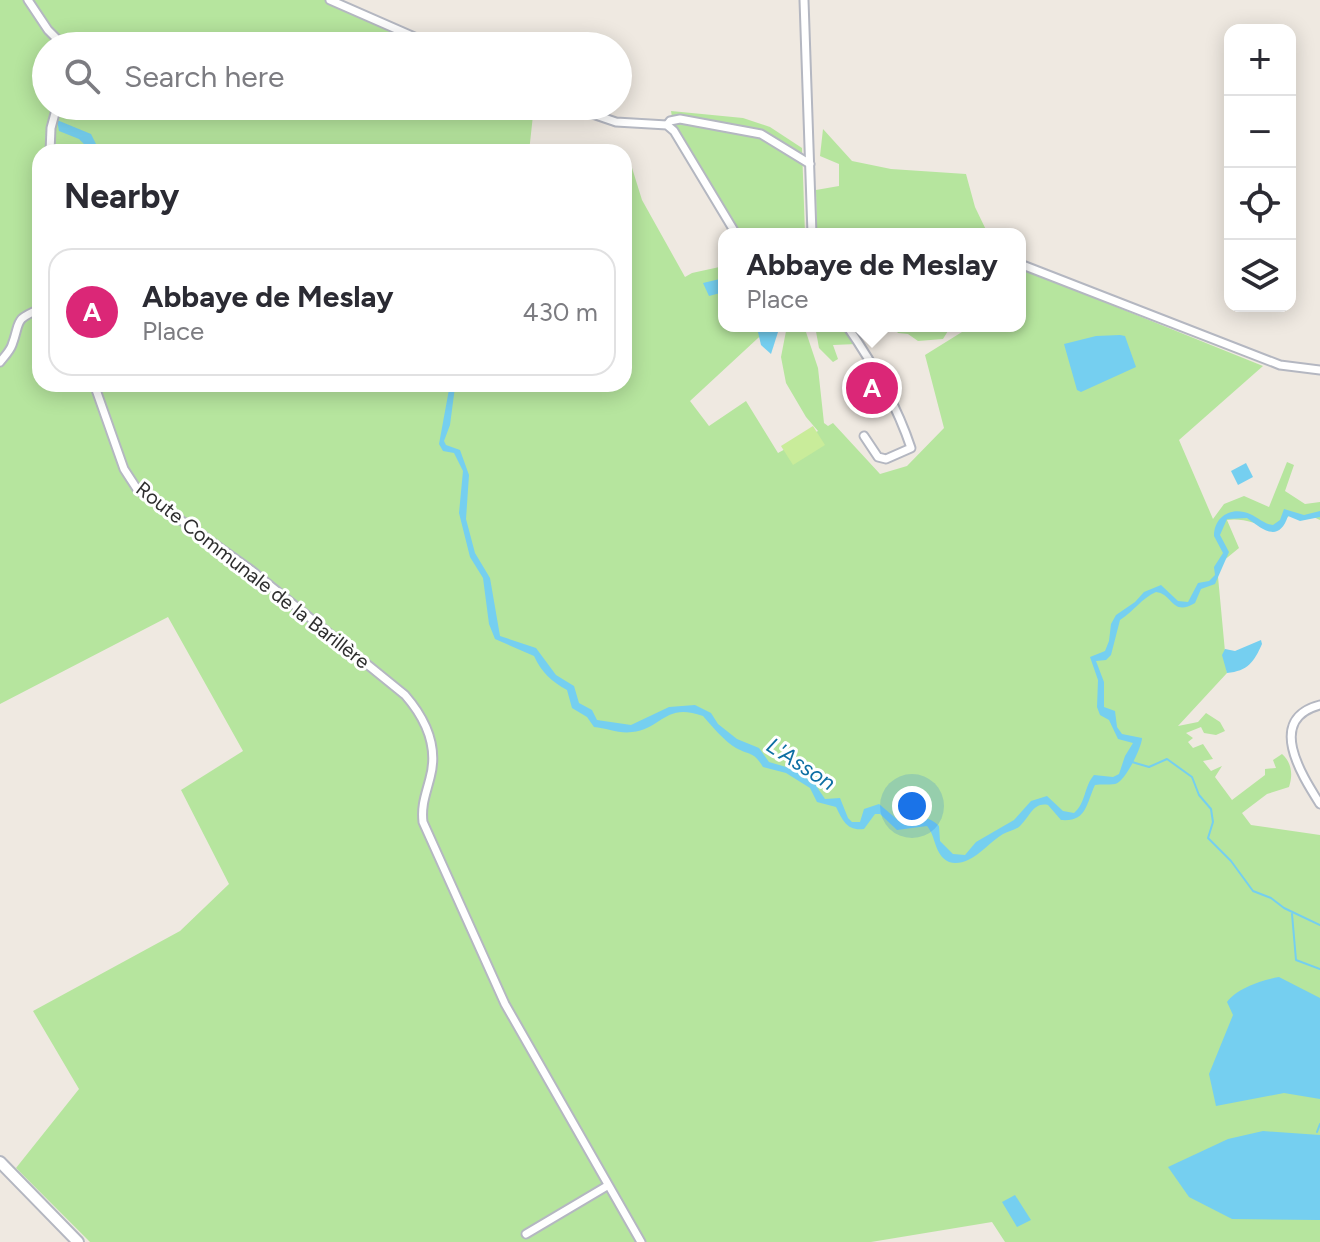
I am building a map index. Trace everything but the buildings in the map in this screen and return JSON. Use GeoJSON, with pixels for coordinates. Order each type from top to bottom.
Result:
{"type":"FeatureCollection","features":[{"type":"Feature","properties":{"kind":"main road"},"geometry":{"type":"LineString","coordinates":[[0,1162],[78,1242]]}},
{"type":"Feature","properties":{"kind":"street"},"geometry":{"type":"LineString","coordinates":[[28,0],[50,32]]}},
{"type":"Feature","properties":{"kind":"street"},"geometry":{"type":"LineString","coordinates":[[330,0],[403,32]]}},
{"type":"Feature","properties":{"kind":"street"},"geometry":{"type":"LineString","coordinates":[[804,0],[812,228]]}},
{"type":"Feature","properties":{"kind":"street"},"geometry":{"type":"LineString","coordinates":[[667,125],[680,119],[761,134],[810,164]]}},
{"type":"Feature","properties":{"kind":"street"},"geometry":{"type":"LineString","coordinates":[[50,144],[53,120]]}},
{"type":"Feature","properties":{"kind":"street"},"geometry":{"type":"LineString","coordinates":[[610,120],[667,125],[674,131],[732,228]]}},
{"type":"Feature","properties":{"kind":"street"},"geometry":{"type":"LineString","coordinates":[[1026,266],[1280,365],[1320,370]]}},
{"type":"Feature","properties":{"kind":"street"},"geometry":{"type":"LineString","coordinates":[[0,362],[13,343],[18,323],[32,312]]}},
{"type":"Feature","properties":{"kind":"street"},"geometry":{"type":"LineString","coordinates":[[851,332],[887,389],[911,448],[886,459],[878,457],[864,436]]}},
{"type":"Feature","properties":{"kind":"street","name":"Route Communale de la Barillère"},"geometry":{"type":"LineString","coordinates":[[97,392],[124,469],[137,489],[251,570],[405,695],[420,712],[430,737],[433,761],[421,808],[423,822],[505,1004],[641,1242]]}},
{"type":"Feature","properties":{"kind":"street"},"geometry":{"type":"LineString","coordinates":[[1320,705],[1307,708],[1297,715],[1292,731],[1296,763],[1320,804]]}},
{"type":"Feature","properties":{"kind":"street"},"geometry":{"type":"LineString","coordinates":[[526,1234],[607,1186]]}},
{"type":"Feature","properties":{"kind":"green space"},"geometry":{"type":"Polygon","coordinates":[[[0,0],[327,0],[397,32],[32,32],[32,120],[532,120],[530,144],[32,144],[32,392],[632,392],[632,168],[642,200],[685,277],[718,267],[718,332],[765,332],[690,401],[709,426],[746,401],[778,453],[818,431],[786,383],[781,357],[786,332],[806,332],[818,368],[824,423],[828,426],[833,423],[880,474],[907,466],[944,428],[925,355],[962,332],[1026,332],[1026,270],[1263,366],[1179,440],[1213,519],[1224,504],[1244,496],[1269,507],[1287,462],[1294,465],[1285,491],[1305,504],[1320,502],[1320,520],[1311,516],[1290,515],[1277,527],[1227,520],[1239,548],[1217,566],[1227,673],[1178,726],[1198,722],[1206,713],[1220,722],[1225,731],[1216,735],[1204,733],[1201,727],[1186,733],[1193,738],[1188,742],[1193,748],[1203,744],[1213,759],[1203,761],[1211,771],[1222,766],[1215,777],[1232,800],[1265,775],[1265,769],[1276,768],[1273,760],[1282,754],[1291,769],[1289,787],[1267,794],[1242,813],[1251,825],[1320,835],[1320,1242],[1005,1242],[992,1222],[871,1242],[90,1242],[16,1168],[79,1089],[33,1011],[180,931],[229,884],[181,790],[243,751],[168,617],[0,704],[0,0]]]}},
{"type":"Feature","properties":{"kind":"green space"},"geometry":{"type":"Polygon","coordinates":[[[671,111],[743,118],[770,127],[802,148],[805,228],[736,228],[673,123],[671,111]]]}},
{"type":"Feature","properties":{"kind":"green space"},"geometry":{"type":"Polygon","coordinates":[[[823,129],[852,161],[891,169],[966,174],[975,207],[985,228],[817,228],[816,190],[839,186],[839,164],[820,156],[823,129]]]}},
{"type":"Feature","properties":{"kind":"green space"},"geometry":{"type":"Polygon","coordinates":[[[816,332],[849,332],[856,344],[833,345],[838,359],[833,362],[819,348],[816,332]]]}},
{"type":"Feature","properties":{"kind":"green space"},"geometry":{"type":"Polygon","coordinates":[[[947,332],[943,339],[918,341],[908,334],[898,333],[947,332]]]}},
{"type":"Feature","properties":{"kind":"green space"},"geometry":{"type":"Polygon","coordinates":[[[813,426],[825,445],[793,465],[781,446],[813,426]]]}},
{"type":"Feature","properties":{"kind":"water"},"geometry":{"type":"Polygon","coordinates":[[[57,120],[91,134],[96,144],[84,144],[59,131],[57,120]]]}},
{"type":"Feature","properties":{"kind":"water"},"geometry":{"type":"Polygon","coordinates":[[[718,279],[718,294],[709,296],[703,283],[718,279]]]}},
{"type":"Feature","properties":{"kind":"water"},"geometry":{"type":"Polygon","coordinates":[[[758,332],[778,332],[771,354],[761,345],[758,332]]]}},
{"type":"Feature","properties":{"kind":"water"},"geometry":{"type":"Polygon","coordinates":[[[1096,336],[1125,336],[1136,367],[1081,392],[1077,390],[1064,344],[1096,336]]]}},
{"type":"Feature","properties":{"kind":"water"},"geometry":{"type":"Polygon","coordinates":[[[449,392],[454,392],[450,425],[444,441],[446,445],[460,450],[469,475],[466,519],[475,553],[490,578],[500,636],[536,648],[556,675],[574,686],[579,703],[592,710],[597,720],[631,725],[669,707],[695,705],[711,713],[718,724],[737,739],[759,748],[769,762],[793,769],[815,784],[825,799],[840,798],[852,822],[860,822],[864,809],[879,804],[899,821],[925,818],[934,822],[939,826],[940,841],[953,854],[965,855],[976,842],[1014,820],[1031,801],[1047,796],[1063,811],[1074,813],[1094,775],[1113,777],[1119,774],[1133,743],[1118,739],[1109,720],[1100,715],[1097,707],[1098,680],[1090,657],[1105,651],[1116,615],[1144,592],[1161,585],[1178,601],[1188,602],[1198,583],[1209,581],[1215,575],[1214,567],[1223,553],[1214,536],[1215,529],[1225,514],[1243,512],[1273,525],[1280,520],[1284,509],[1304,515],[1320,511],[1320,517],[1300,521],[1288,516],[1275,532],[1265,530],[1247,518],[1227,519],[1220,535],[1229,552],[1215,584],[1201,589],[1195,603],[1187,607],[1177,606],[1156,592],[1151,595],[1120,620],[1111,655],[1106,660],[1096,661],[1104,682],[1104,707],[1115,711],[1117,727],[1122,734],[1142,738],[1128,771],[1115,784],[1095,785],[1084,810],[1076,818],[1061,820],[1048,805],[1039,806],[1018,827],[1003,834],[973,857],[951,863],[940,855],[927,826],[897,830],[880,814],[875,814],[864,829],[850,827],[836,807],[817,802],[810,788],[786,773],[763,767],[754,756],[727,742],[703,716],[680,712],[632,732],[594,727],[587,717],[572,708],[567,690],[548,676],[534,656],[495,639],[489,624],[483,578],[470,557],[459,513],[463,471],[454,453],[443,451],[439,444],[449,392]]]}},
{"type":"Feature","properties":{"kind":"water"},"geometry":{"type":"Polygon","coordinates":[[[1246,463],[1253,477],[1238,485],[1231,471],[1246,463]]]}},
{"type":"Feature","properties":{"kind":"water"},"geometry":{"type":"Polygon","coordinates":[[[1261,640],[1253,661],[1240,670],[1227,673],[1222,655],[1225,649],[1235,651],[1261,640]]]}},
{"type":"Feature","properties":{"kind":"water"},"geometry":{"type":"Polygon","coordinates":[[[1279,977],[1320,998],[1320,1099],[1284,1093],[1216,1106],[1209,1074],[1233,1015],[1227,1002],[1243,989],[1279,977]]]}},
{"type":"Feature","properties":{"kind":"water"},"geometry":{"type":"Polygon","coordinates":[[[1263,1131],[1320,1135],[1320,1220],[1232,1219],[1189,1197],[1168,1167],[1228,1139],[1263,1131]]]}},
{"type":"Feature","properties":{"kind":"water"},"geometry":{"type":"Polygon","coordinates":[[[1015,1195],[1031,1220],[1017,1227],[1002,1202],[1015,1195]]]}},
{"type":"Feature","properties":{"kind":"waterway"},"geometry":{"type":"LineString","coordinates":[[1132,762],[1149,767],[1167,759],[1192,777],[1199,795],[1211,809],[1213,822],[1208,838],[1231,861],[1253,891],[1320,925]]}},
{"type":"Feature","properties":{"kind":"waterway"},"geometry":{"type":"LineString","coordinates":[[1292,914],[1296,960],[1320,969]]}},
{"type":"Feature","properties":{"kind":"waterway"},"geometry":{"type":"LineString","coordinates":[[1317,1132],[1320,1124]]}},
{"type":"Feature","properties":{"kind":"place","name":"Abbaye de Meslay"},"geometry":{"type":"Point","coordinates":[872,388]}},
{"type":"Feature","properties":{"kind":"water label","name":"L'Asson"},"geometry":{"type":"Point","coordinates":[801,764]}}]}
